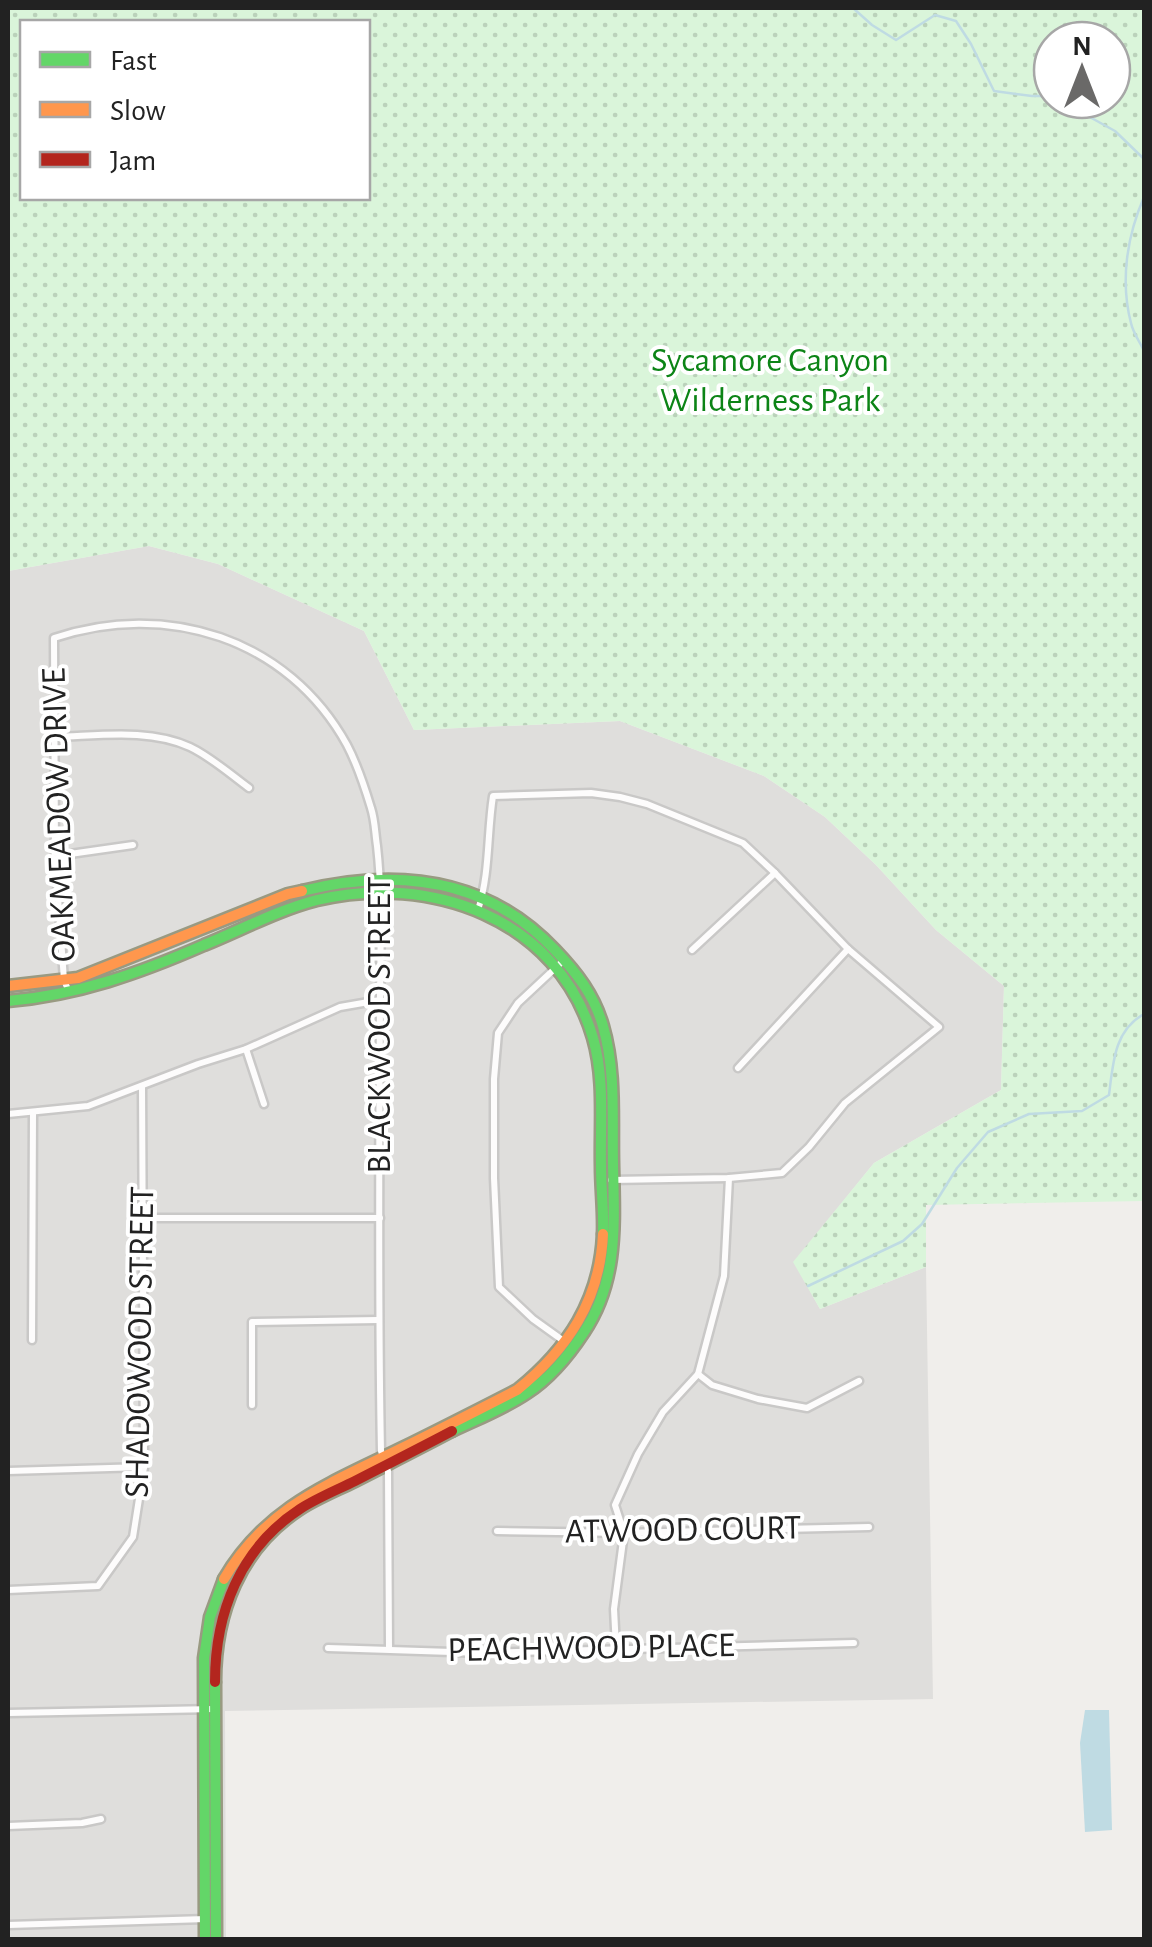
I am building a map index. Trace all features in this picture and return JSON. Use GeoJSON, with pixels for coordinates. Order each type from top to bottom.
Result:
{"type":"FeatureCollection","features":[{"type":"Feature","properties":{"kind":"street","name":"BLACKWOOD STREET"},"geometry":{"type":"LineString","coordinates":[[54,638],[90,627],[127,622],[180,625],[228,639],[271,662],[305,690],[349,747],[373,812],[382,892],[378,1320],[388,1649]]}},
{"type":"Feature","properties":{"kind":"street","name":"OAKMEADOW DRIVE"},"geometry":{"type":"LineString","coordinates":[[54,638],[55,856],[64,980],[69,992]]}},
{"type":"Feature","properties":{"kind":"street"},"geometry":{"type":"LineString","coordinates":[[55,737],[163,738],[206,756],[248,788]]}},
{"type":"Feature","properties":{"kind":"street"},"geometry":{"type":"LineString","coordinates":[[480,904],[493,796],[591,793],[647,804],[743,843],[848,949],[939,1026],[845,1103],[782,1173],[607,1180]]}},
{"type":"Feature","properties":{"kind":"street"},"geometry":{"type":"LineString","coordinates":[[55,856],[134,845]]}},
{"type":"Feature","properties":{"kind":"street"},"geometry":{"type":"LineString","coordinates":[[692,950],[775,872]]}},
{"type":"Feature","properties":{"kind":"street"},"geometry":{"type":"LineString","coordinates":[[8,986],[78,978],[288,894],[330,882],[422,881],[448,886],[480,904]]}},
{"type":"Feature","properties":{"kind":"street"},"geometry":{"type":"LineString","coordinates":[[8,1001],[46,998],[96,987],[314,902],[382,892],[420,894],[500,905],[532,925],[545,936],[560,964],[583,982],[600,1014],[607,1044],[612,1074],[607,1180],[614,1248],[607,1283],[592,1321],[556,1368],[526,1394],[384,1461],[301,1508],[255,1547],[234,1582],[220,1622],[209,1709],[210,1918],[205,1940]]}},
{"type":"Feature","properties":{"kind":"street"},"geometry":{"type":"LineString","coordinates":[[738,1068],[848,949]]}},
{"type":"Feature","properties":{"kind":"street"},"geometry":{"type":"LineString","coordinates":[[560,964],[518,1003],[498,1034],[494,1178],[499,1287],[570,1346]]}},
{"type":"Feature","properties":{"kind":"street"},"geometry":{"type":"LineString","coordinates":[[8,1114],[88,1106],[246,1049],[340,1007],[380,1000]]}},
{"type":"Feature","properties":{"kind":"street"},"geometry":{"type":"LineString","coordinates":[[246,1049],[264,1104]]}},
{"type":"Feature","properties":{"kind":"street","name":"SHADOWOOD STREET"},"geometry":{"type":"LineString","coordinates":[[8,1590],[98,1586],[133,1537],[144,1467],[142,1086]]}},
{"type":"Feature","properties":{"kind":"street"},"geometry":{"type":"LineString","coordinates":[[32,1340],[33,1113]]}},
{"type":"Feature","properties":{"kind":"street"},"geometry":{"type":"LineString","coordinates":[[616,1648],[614,1609],[624,1533],[615,1505],[663,1412],[698,1374],[724,1276],[730,1178]]}},
{"type":"Feature","properties":{"kind":"street"},"geometry":{"type":"LineString","coordinates":[[143,1218],[380,1218]]}},
{"type":"Feature","properties":{"kind":"street"},"geometry":{"type":"LineString","coordinates":[[252,1405],[252,1322],[378,1320]]}},
{"type":"Feature","properties":{"kind":"street"},"geometry":{"type":"LineString","coordinates":[[698,1374],[712,1385],[807,1408],[859,1381]]}},
{"type":"Feature","properties":{"kind":"street"},"geometry":{"type":"LineString","coordinates":[[8,1472],[144,1467]]}},
{"type":"Feature","properties":{"kind":"street","name":"ATWOOD COURT"},"geometry":{"type":"LineString","coordinates":[[497,1530],[624,1533],[869,1527]]}},
{"type":"Feature","properties":{"kind":"street","name":"PEACHWOOD PLACE"},"geometry":{"type":"LineString","coordinates":[[328,1648],[483,1652],[854,1642]]}},
{"type":"Feature","properties":{"kind":"street"},"geometry":{"type":"LineString","coordinates":[[8,1714],[209,1709]]}},
{"type":"Feature","properties":{"kind":"street"},"geometry":{"type":"LineString","coordinates":[[8,1826],[82,1823],[101,1818]]}},
{"type":"Feature","properties":{"kind":"street"},"geometry":{"type":"LineString","coordinates":[[8,1925],[210,1918]]}},
{"type":"Feature","properties":{"kind":"street"},"geometry":{"type":"LineString","coordinates":[[210,1918],[216,1940]]}},
{"type":"Feature","properties":{"kind":"shaded area"},"geometry":{"type":"Polygon","coordinates":[[[149,546],[218,564],[364,631],[414,730],[620,721],[764,776],[825,817],[936,930],[1004,986],[1001,1090],[874,1163],[794,1262],[820,1309],[926,1267],[933,1699],[225,1711],[226,1939],[8,1940],[8,571],[149,546]]]}},
{"type":"Feature","properties":{"kind":"green space","name":"Sycamore Canyon Wilderness Park"},"geometry":{"type":"Polygon","coordinates":[[[8,8],[1144,8],[1144,1201],[926,1205],[926,1267],[820,1309],[793,1262],[874,1163],[1001,1090],[1004,986],[936,930],[825,817],[764,776],[620,721],[414,730],[364,631],[218,564],[149,546],[8,571],[8,8]]]}},
{"type":"Feature","properties":{"kind":"water"},"geometry":{"type":"Polygon","coordinates":[[[1085,1710],[1109,1710],[1112,1830],[1085,1832],[1080,1743],[1085,1710]]]}},
{"type":"Feature","properties":{"kind":"waterway"},"geometry":{"type":"LineString","coordinates":[[853,8],[896,40],[935,15],[956,21],[994,91],[1032,96]]}},
{"type":"Feature","properties":{"kind":"waterway"},"geometry":{"type":"LineString","coordinates":[[1095,120],[1115,131],[1144,159]]}},
{"type":"Feature","properties":{"kind":"waterway"},"geometry":{"type":"LineString","coordinates":[[1144,197],[1133,227],[1126,275],[1131,323],[1144,351]]}},
{"type":"Feature","properties":{"kind":"waterway"},"geometry":{"type":"LineString","coordinates":[[808,1286],[903,1241],[922,1224],[957,1168],[988,1132],[1029,1114],[1082,1111],[1109,1095],[1121,1038],[1144,1014]]}},
{"type":"Feature","properties":{"kind":"traffic: fast"},"geometry":{"type":"LineString","coordinates":[[302,891],[371,880],[405,880],[469,893],[528,926],[555,950],[590,994],[603,1026],[612,1077],[614,1207],[612,1250],[603,1292],[578,1341],[544,1380],[510,1404],[452,1431]]}},
{"type":"Feature","properties":{"kind":"traffic: fast"},"geometry":{"type":"LineString","coordinates":[[8,1001],[59,994],[132,973],[317,900],[360,893],[403,893],[445,900],[484,914],[520,934],[551,962],[576,997],[593,1038],[601,1085],[603,1234]]}},
{"type":"Feature","properties":{"kind":"traffic: fast"},"geometry":{"type":"LineString","coordinates":[[205,1940],[204,1658],[210,1617],[224,1579]]}},
{"type":"Feature","properties":{"kind":"traffic: fast"},"geometry":{"type":"LineString","coordinates":[[215,1682],[216,1940]]}},
{"type":"Feature","properties":{"kind":"traffic: slow"},"geometry":{"type":"LineString","coordinates":[[8,986],[78,978],[302,891]]}},
{"type":"Feature","properties":{"kind":"traffic: slow"},"geometry":{"type":"LineString","coordinates":[[224,1579],[259,1533],[301,1500],[517,1390],[535,1374],[566,1340],[588,1302],[601,1258],[603,1234]]}},
{"type":"Feature","properties":{"kind":"traffic: jam"},"geometry":{"type":"LineString","coordinates":[[215,1682],[226,1607],[235,1584],[261,1543],[307,1505],[452,1431]]}}]}
